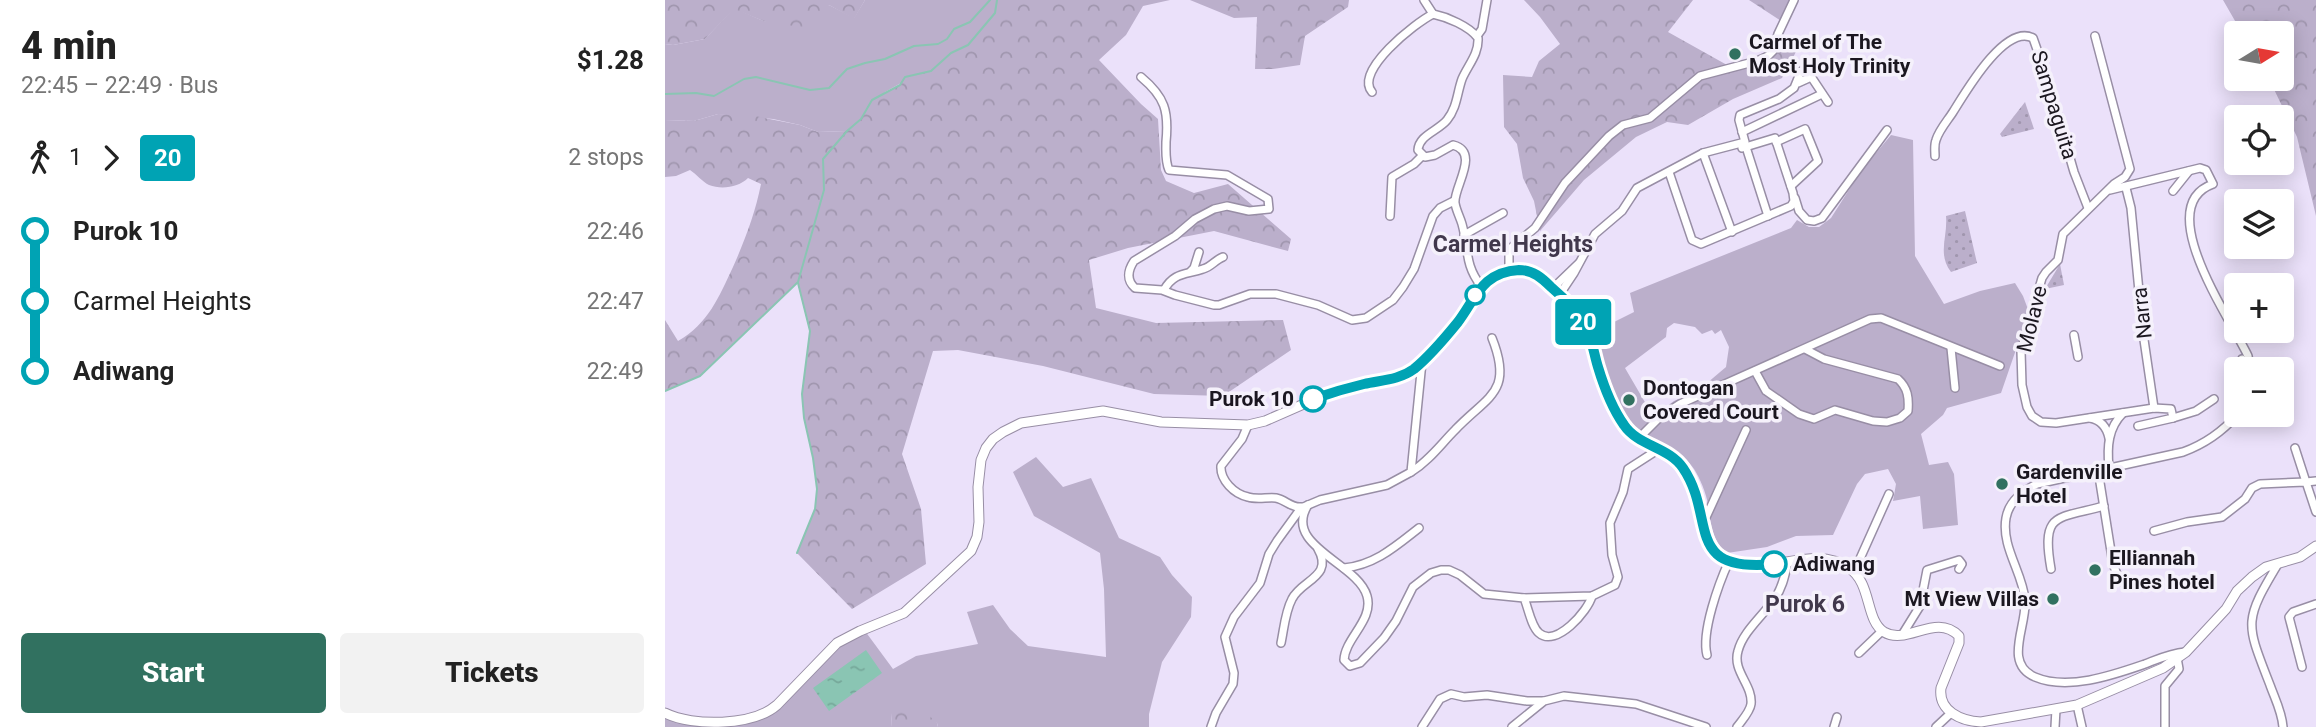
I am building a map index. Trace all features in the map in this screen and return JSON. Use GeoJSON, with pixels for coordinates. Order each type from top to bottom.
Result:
{"type":"FeatureCollection","features":[{"type":"Feature","properties":{"kind":"street"},"geometry":{"type":"LineString","coordinates":[[1424,0],[1433,13],[1459,24],[1477,36]]}},
{"type":"Feature","properties":{"kind":"street"},"geometry":{"type":"LineString","coordinates":[[1481,286],[1469,266],[1454,201],[1465,166],[1461,149],[1453,145],[1431,157],[1422,156],[1418,150],[1419,144],[1447,121],[1455,107],[1461,82],[1478,47],[1477,36],[1482,29],[1487,0]]}},
{"type":"Feature","properties":{"kind":"street"},"geometry":{"type":"LineString","coordinates":[[1509,272],[1511,247],[1535,228],[1565,183],[1609,136],[1623,125],[1648,119],[1700,76],[1768,56],[1773,51],[1794,0]]}},
{"type":"Feature","properties":{"kind":"street"},"geometry":{"type":"LineString","coordinates":[[1372,92],[1368,80],[1372,69],[1411,27],[1433,13]]}},
{"type":"Feature","properties":{"kind":"street","name":"Sampaguita"},"geometry":{"type":"LineString","coordinates":[[1935,156],[1936,139],[1981,68],[2012,40],[2029,36],[2033,38],[2047,78],[2088,208]]}},
{"type":"Feature","properties":{"kind":"street"},"geometry":{"type":"LineString","coordinates":[[2095,36],[2130,165],[2125,177],[2112,188]]}},
{"type":"Feature","properties":{"kind":"street"},"geometry":{"type":"LineString","coordinates":[[1556,291],[1581,262],[1595,234],[1622,211],[1637,188],[1703,155],[1745,142],[1740,115],[1779,99],[1794,88],[1803,70],[1807,71],[1828,102]]}},
{"type":"Feature","properties":{"kind":"street"},"geometry":{"type":"LineString","coordinates":[[1141,77],[1161,96],[1163,102],[1167,128],[1165,158],[1169,170],[1227,175],[1267,198],[1270,203],[1269,209],[1262,211],[1227,206],[1214,209],[1195,219],[1175,236],[1134,261],[1129,272],[1132,285],[1140,290],[1164,290],[1207,304],[1219,305],[1250,294],[1276,293],[1318,305],[1352,320],[1366,318],[1392,300],[1403,287],[1414,269],[1433,216],[1440,208],[1454,201]]}},
{"type":"Feature","properties":{"kind":"street"},"geometry":{"type":"LineString","coordinates":[[1742,132],[1822,94]]}},
{"type":"Feature","properties":{"kind":"street"},"geometry":{"type":"LineString","coordinates":[[1776,142],[1805,129],[1818,162],[1791,186]]}},
{"type":"Feature","properties":{"kind":"street"},"geometry":{"type":"LineString","coordinates":[[1703,155],[1775,138],[1799,211],[1807,220],[1814,221],[1822,218],[1887,130]]}},
{"type":"Feature","properties":{"kind":"street"},"geometry":{"type":"LineString","coordinates":[[1746,147],[1768,216]]}},
{"type":"Feature","properties":{"kind":"street"},"geometry":{"type":"LineString","coordinates":[[1703,155],[1732,232]]}},
{"type":"Feature","properties":{"kind":"street"},"geometry":{"type":"LineString","coordinates":[[1390,216],[1392,177],[1422,156]]}},
{"type":"Feature","properties":{"kind":"street"},"geometry":{"type":"LineString","coordinates":[[2112,188],[2126,188],[2189,171],[2203,169],[2208,173],[2213,184],[2202,188],[2195,195],[2190,209],[2192,243],[2204,273],[2248,357]]}},
{"type":"Feature","properties":{"kind":"street"},"geometry":{"type":"LineString","coordinates":[[2173,191],[2189,171]]}},
{"type":"Feature","properties":{"kind":"street"},"geometry":{"type":"LineString","coordinates":[[1669,172],[1695,242],[1701,244],[1791,206],[1794,197]]}},
{"type":"Feature","properties":{"kind":"street","name":"Molave"},"geometry":{"type":"LineString","coordinates":[[2112,188],[2088,208],[2062,236],[2058,260],[2042,278],[2021,351],[2023,396],[2036,420],[2056,423],[2123,412]]}},
{"type":"Feature","properties":{"kind":"street","name":"Narra"},"geometry":{"type":"LineString","coordinates":[[2126,188],[2132,217],[2143,333],[2154,408]]}},
{"type":"Feature","properties":{"kind":"street"},"geometry":{"type":"LineString","coordinates":[[1464,235],[1503,213]]}},
{"type":"Feature","properties":{"kind":"street"},"geometry":{"type":"LineString","coordinates":[[1191,271],[1199,252]]}},
{"type":"Feature","properties":{"kind":"street"},"geometry":{"type":"LineString","coordinates":[[1164,290],[1175,276],[1203,269],[1223,257]]}},
{"type":"Feature","properties":{"kind":"street"},"geometry":{"type":"LineString","coordinates":[[665,713],[690,720],[747,723],[769,712],[837,643],[904,612],[965,557],[977,537],[981,460],[993,439],[1003,432],[1021,423],[1103,411],[1161,422],[1248,425],[1274,417],[1329,393],[1405,375],[1422,362],[1459,321],[1481,286],[1517,270],[1534,272],[1576,311],[1587,330],[1602,379],[1625,428],[1675,459],[1688,476],[1711,547],[1729,561],[1744,565],[1765,565],[1818,557],[1834,561],[1854,572],[1862,582],[1876,623],[1882,631],[1902,635],[1916,630],[1947,627],[1959,636],[1959,643],[1941,688],[1942,702],[1951,713],[1970,721],[1982,724],[2077,705],[2163,668],[2186,652],[2226,609],[2244,584],[2266,567],[2299,557],[2316,546]]}},
{"type":"Feature","properties":{"kind":"street"},"geometry":{"type":"LineString","coordinates":[[1639,438],[1671,409],[1721,384],[1870,319],[1881,318],[2000,366]]}},
{"type":"Feature","properties":{"kind":"street"},"geometry":{"type":"LineString","coordinates":[[2074,335],[2078,357]]}},
{"type":"Feature","properties":{"kind":"street"},"geometry":{"type":"LineString","coordinates":[[1248,425],[1242,439],[1221,466],[1223,478],[1245,497],[1280,499],[1294,507],[1387,485],[1428,459],[1457,427],[1489,400],[1497,387],[1501,366],[1492,338]]}},
{"type":"Feature","properties":{"kind":"street"},"geometry":{"type":"LineString","coordinates":[[1951,348],[1955,388]]}},
{"type":"Feature","properties":{"kind":"street"},"geometry":{"type":"LineString","coordinates":[[1755,371],[1766,391],[1799,414],[1814,419],[1835,410],[1873,421],[1887,422],[1900,418],[1908,411],[1909,398],[1904,385],[1898,379],[1824,359],[1805,349]]}},
{"type":"Feature","properties":{"kind":"street"},"geometry":{"type":"LineString","coordinates":[[1411,472],[1422,362]]}},
{"type":"Feature","properties":{"kind":"street"},"geometry":{"type":"LineString","coordinates":[[2138,426],[2196,411],[2214,399]]}},
{"type":"Feature","properties":{"kind":"street"},"geometry":{"type":"LineString","coordinates":[[2109,467],[2109,441],[2114,422],[2123,412],[2169,408],[2172,418]]}},
{"type":"Feature","properties":{"kind":"street"},"geometry":{"type":"LineString","coordinates":[[2086,417],[2101,422],[2109,441]]}},
{"type":"Feature","properties":{"kind":"street"},"geometry":{"type":"LineString","coordinates":[[2186,652],[2097,678],[2069,682],[2041,679],[2026,672],[2017,655],[2024,621],[2025,598],[2007,537],[2006,518],[2010,507],[2022,492],[2037,484],[2183,452],[2200,446],[2225,427]]}},
{"type":"Feature","properties":{"kind":"street"},"geometry":{"type":"LineString","coordinates":[[1702,526],[1746,430]]}},
{"type":"Feature","properties":{"kind":"street"},"geometry":{"type":"LineString","coordinates":[[2295,448],[2316,512]]}},
{"type":"Feature","properties":{"kind":"street"},"geometry":{"type":"LineString","coordinates":[[1318,549],[1344,568],[1366,591],[1368,602],[1364,618],[1345,653],[1344,660],[1350,666],[1360,663],[1384,638],[1413,587],[1431,573],[1441,570],[1460,575],[1484,594],[1524,598],[1592,596],[1613,586],[1618,580],[1612,555],[1610,523],[1623,492],[1628,469],[1659,449]]}},
{"type":"Feature","properties":{"kind":"street"},"geometry":{"type":"LineString","coordinates":[[2098,470],[2113,564],[2120,582]]}},
{"type":"Feature","properties":{"kind":"street"},"geometry":{"type":"LineString","coordinates":[[2154,531],[2222,517],[2245,499],[2252,488],[2260,484],[2316,481]]}},
{"type":"Feature","properties":{"kind":"street"},"geometry":{"type":"LineString","coordinates":[[1854,572],[1889,494]]}},
{"type":"Feature","properties":{"kind":"street"},"geometry":{"type":"LineString","coordinates":[[1281,643],[1291,600],[1317,576],[1321,568],[1322,556],[1303,528],[1305,506]]}},
{"type":"Feature","properties":{"kind":"street"},"geometry":{"type":"LineString","coordinates":[[1211,727],[1233,684],[1234,673],[1226,637],[1234,617],[1260,583],[1269,554],[1277,541],[1305,506]]}},
{"type":"Feature","properties":{"kind":"street"},"geometry":{"type":"LineString","coordinates":[[2052,569],[2046,539],[2051,525],[2064,517],[2104,506]]}},
{"type":"Feature","properties":{"kind":"street"},"geometry":{"type":"LineString","coordinates":[[1344,568],[1370,563],[1419,528]]}},
{"type":"Feature","properties":{"kind":"street"},"geometry":{"type":"LineString","coordinates":[[1902,635],[1920,606],[1927,570],[1959,560],[1962,564],[1959,569]]}},
{"type":"Feature","properties":{"kind":"street"},"geometry":{"type":"LineString","coordinates":[[1707,655],[1705,643],[1716,594],[1729,561]]}},
{"type":"Feature","properties":{"kind":"street"},"geometry":{"type":"LineString","coordinates":[[1737,727],[1751,704],[1737,662],[1738,650],[1775,598],[1789,562]]}},
{"type":"Feature","properties":{"kind":"street"},"geometry":{"type":"LineString","coordinates":[[2278,564],[2257,599],[2250,624],[2254,644],[2280,711],[2283,727]]}},
{"type":"Feature","properties":{"kind":"street"},"geometry":{"type":"LineString","coordinates":[[1524,598],[1536,628],[1545,636],[1573,624],[1585,611],[1592,596]]}},
{"type":"Feature","properties":{"kind":"street"},"geometry":{"type":"LineString","coordinates":[[2302,667],[2290,617],[2293,612],[2316,604]]}},
{"type":"Feature","properties":{"kind":"street"},"geometry":{"type":"LineString","coordinates":[[1859,653],[1882,631]]}},
{"type":"Feature","properties":{"kind":"street"},"geometry":{"type":"LineString","coordinates":[[2165,727],[2164,690],[2167,681],[2179,669],[2177,658]]}},
{"type":"Feature","properties":{"kind":"street"},"geometry":{"type":"LineString","coordinates":[[1422,727],[1440,699],[1451,694],[1464,697],[1487,695],[1527,701],[1544,701],[1564,696],[1636,704],[1706,727]]}},
{"type":"Feature","properties":{"kind":"street"},"geometry":{"type":"LineString","coordinates":[[1512,727],[1544,701]]}},
{"type":"Feature","properties":{"kind":"street"},"geometry":{"type":"LineString","coordinates":[[2077,705],[2082,727]]}},
{"type":"Feature","properties":{"kind":"street"},"geometry":{"type":"LineString","coordinates":[[2055,727],[2056,709]]}},
{"type":"Feature","properties":{"kind":"street"},"geometry":{"type":"LineString","coordinates":[[1936,727],[1951,713]]}},
{"type":"Feature","properties":{"kind":"street"},"geometry":{"type":"LineString","coordinates":[[1834,727],[1837,717]]}},
{"type":"Feature","properties":{"kind":"green space"},"geometry":{"type":"Polygon","coordinates":[[[665,0],[865,0],[854,19],[829,5],[808,28],[766,22],[734,9],[705,39],[673,45],[665,44],[665,0]]]}},
{"type":"Feature","properties":{"kind":"green space"},"geometry":{"type":"Polygon","coordinates":[[[865,0],[997,0],[995,13],[968,45],[951,53],[931,71],[917,74],[885,92],[847,131],[818,132],[773,119],[718,114],[694,121],[665,120],[665,44],[705,39],[734,8],[766,22],[829,5],[854,18],[865,0]]]}},
{"type":"Feature","properties":{"kind":"green space"},"geometry":{"type":"Polygon","coordinates":[[[997,0],[1170,0],[1143,6],[1126,35],[1099,60],[1158,119],[1161,170],[1166,181],[1194,193],[1228,184],[1291,239],[1288,251],[1214,231],[1128,248],[1089,260],[1096,308],[1156,323],[1283,320],[1291,350],[1223,396],[1154,394],[1043,366],[958,350],[933,351],[902,454],[921,509],[926,564],[852,609],[797,553],[815,509],[817,489],[802,394],[810,331],[798,282],[700,376],[665,391],[665,320],[678,341],[705,318],[723,289],[742,247],[761,184],[748,178],[735,185],[714,187],[690,170],[665,177],[665,120],[694,121],[718,114],[750,115],[800,125],[818,132],[847,131],[861,119],[872,100],[900,85],[905,77],[931,71],[951,53],[968,45],[995,13],[997,0]]]}},
{"type":"Feature","properties":{"kind":"green space"},"geometry":{"type":"Polygon","coordinates":[[[1190,0],[1349,0],[1348,7],[1305,36],[1300,65],[1255,69],[1257,17],[1234,18],[1190,0]]]}},
{"type":"Feature","properties":{"kind":"green space"},"geometry":{"type":"Polygon","coordinates":[[[1524,0],[1693,0],[1668,32],[1727,65],[1762,57],[1769,51],[1781,21],[1749,0],[1794,0],[1781,36],[1798,48],[1782,78],[1733,99],[1688,125],[1667,122],[1636,137],[1584,180],[1540,231],[1534,201],[1523,178],[1517,144],[1504,127],[1503,75],[1532,77],[1539,61],[1560,44],[1524,0]]]}},
{"type":"Feature","properties":{"kind":"green space"},"geometry":{"type":"Polygon","coordinates":[[[2223,0],[2316,0],[2316,216],[2294,131],[2294,105],[2282,105],[2275,91],[2294,91],[2294,21],[2235,21],[2223,0]]]}},
{"type":"Feature","properties":{"kind":"green space"},"geometry":{"type":"Polygon","coordinates":[[[2025,102],[2034,129],[2002,137],[2000,134],[2025,102]]]}},
{"type":"Feature","properties":{"kind":"green space"},"geometry":{"type":"Polygon","coordinates":[[[1891,135],[1913,140],[1915,256],[1944,304],[1980,291],[2015,283],[2029,312],[2001,393],[1947,408],[1943,415],[1921,434],[1929,465],[1948,462],[1954,474],[1958,525],[1923,529],[1920,496],[1893,501],[1896,484],[1888,469],[1865,474],[1857,484],[1833,535],[1796,536],[1767,547],[1727,553],[1715,537],[1706,495],[1689,462],[1639,435],[1621,416],[1608,389],[1592,333],[1634,312],[1630,293],[1791,228],[1797,220],[1809,227],[1819,227],[1831,218],[1861,171],[1891,135]],[[1674,323],[1667,328],[1666,337],[1625,368],[1653,416],[1674,401],[1700,389],[1726,367],[1729,347],[1721,330],[1715,334],[1712,330],[1702,334],[1695,327],[1674,323]]]}},
{"type":"Feature","properties":{"kind":"green space"},"geometry":{"type":"Polygon","coordinates":[[[1965,211],[1977,263],[1951,272],[1944,252],[1946,216],[1965,211]]]}},
{"type":"Feature","properties":{"kind":"green space"},"geometry":{"type":"Polygon","coordinates":[[[2060,264],[2064,285],[2045,289],[2060,264]]]}},
{"type":"Feature","properties":{"kind":"green space"},"geometry":{"type":"Polygon","coordinates":[[[1036,457],[1063,487],[1091,478],[1119,538],[1160,557],[1192,597],[1191,617],[1162,662],[1149,714],[1149,727],[938,727],[937,723],[891,713],[892,727],[757,727],[757,718],[769,712],[826,653],[865,631],[893,669],[916,656],[978,644],[967,612],[993,605],[1010,629],[1028,646],[1106,657],[1100,553],[1034,516],[1013,472],[1036,457]]]}},
{"type":"Feature","properties":{"kind":"green space"},"geometry":{"type":"Polygon","coordinates":[[[901,702],[919,706],[938,727],[892,727],[891,713],[901,702]]]}},
{"type":"Feature","properties":{"kind":"green space"},"geometry":{"type":"Polygon","coordinates":[[[665,713],[690,720],[757,718],[757,727],[665,727],[665,713]]]}},
{"type":"Feature","properties":{"kind":"water"},"geometry":{"type":"Polygon","coordinates":[[[866,650],[882,673],[829,711],[813,688],[866,650]]]}},
{"type":"Feature","properties":{"kind":"waterway"},"geometry":{"type":"LineString","coordinates":[[665,94],[696,93],[714,96],[744,79],[756,77],[810,90],[829,88],[847,69],[885,59],[914,46],[938,44],[947,39],[954,29],[970,22],[990,0]]}},
{"type":"Feature","properties":{"kind":"waterway"},"geometry":{"type":"LineString","coordinates":[[665,391],[700,376],[798,282],[824,190],[823,159],[861,119],[872,100],[900,85],[905,77],[931,71],[951,53],[968,45],[995,13],[997,0]]}},
{"type":"Feature","properties":{"kind":"waterway"},"geometry":{"type":"LineString","coordinates":[[797,553],[815,509],[817,489],[802,394],[810,331],[798,283]]}},
{"type":"Feature","properties":{"kind":"bus line","name":"20"},"geometry":{"type":"LineString","coordinates":[[1313,399],[1405,375],[1422,362],[1459,321],[1481,286],[1509,272],[1534,272],[1560,294],[1582,320],[1611,401],[1625,428],[1645,443],[1668,453],[1681,465],[1698,501],[1703,530],[1711,547],[1729,561],[1744,565],[1774,564]]}},
{"type":"Feature","properties":{"kind":"place","name":"Carmel of The Most Holy Trinity"},"geometry":{"type":"Point","coordinates":[1735,54]}},
{"type":"Feature","properties":{"kind":"place","name":"Purok 10"},"geometry":{"type":"Point","coordinates":[1313,399]}},
{"type":"Feature","properties":{"kind":"place","name":"Dontogan Covered Court"},"geometry":{"type":"Point","coordinates":[1629,400]}},
{"type":"Feature","properties":{"kind":"place","name":"Gardenville Hotel"},"geometry":{"type":"Point","coordinates":[2002,484]}},
{"type":"Feature","properties":{"kind":"place","name":"Adiwang"},"geometry":{"type":"Point","coordinates":[1774,564]}},
{"type":"Feature","properties":{"kind":"place","name":"Elliannah Pines hotel"},"geometry":{"type":"Point","coordinates":[2095,570]}},
{"type":"Feature","properties":{"kind":"place","name":"Mt View Villas"},"geometry":{"type":"Point","coordinates":[2053,599]}},
{"type":"Feature","properties":{"kind":"district","name":"Carmel Heights"},"geometry":{"type":"Point","coordinates":[1513,244]}},
{"type":"Feature","properties":{"kind":"district","name":"Purok 6"},"geometry":{"type":"Point","coordinates":[1805,604]}}]}
